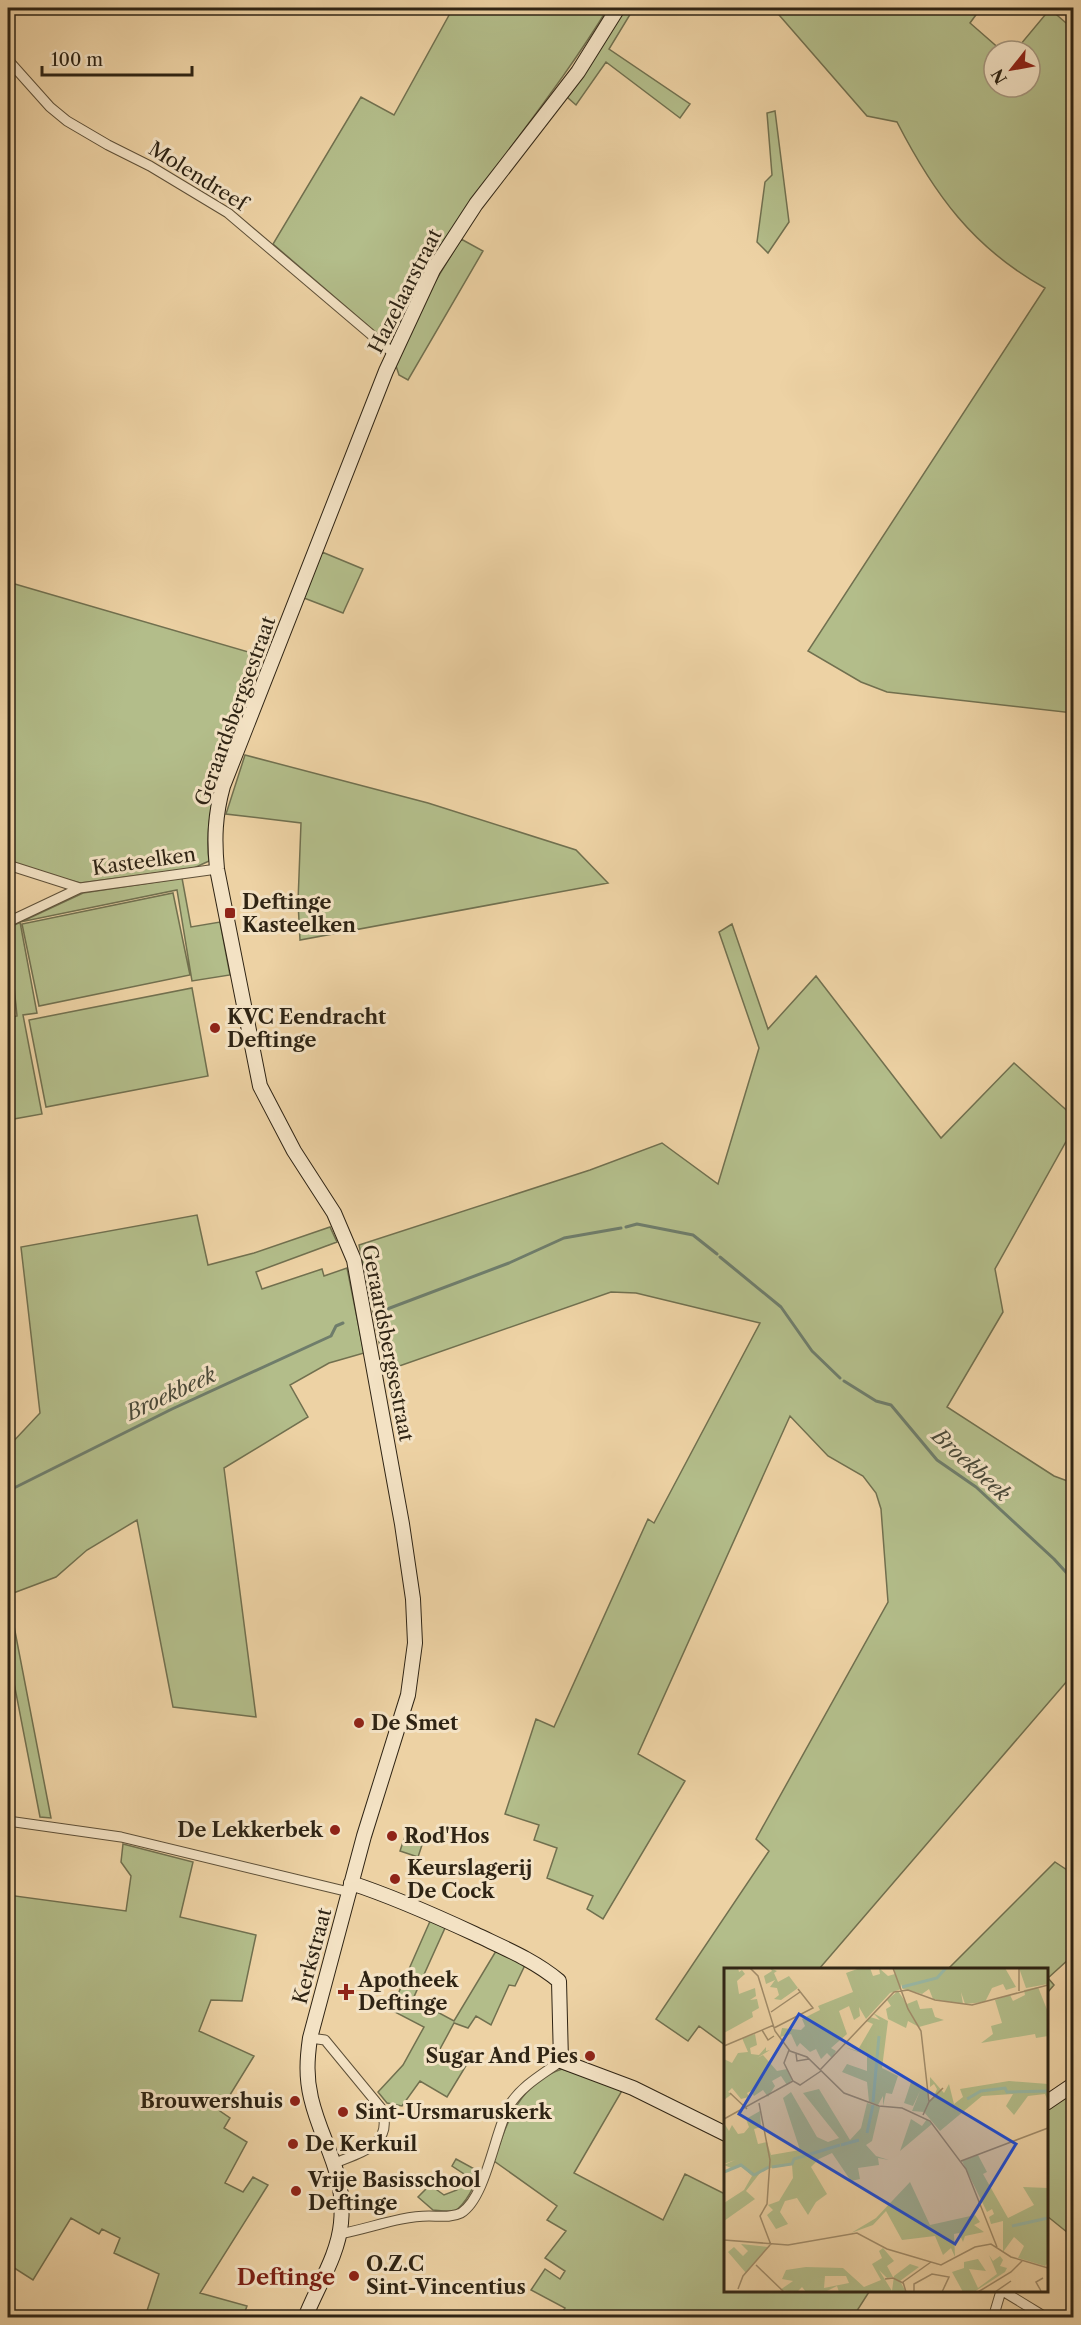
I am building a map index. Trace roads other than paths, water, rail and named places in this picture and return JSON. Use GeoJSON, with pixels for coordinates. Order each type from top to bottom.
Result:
{"type":"FeatureCollection","features":[{"type":"Feature","properties":{"kind":"street","name":"Hazelaarstraat"},"geometry":{"type":"LineString","coordinates":[[313,558],[394,354],[433,270],[476,204],[578,72],[618,8]]}},
{"type":"Feature","properties":{"kind":"street","name":"Molendreef"},"geometry":{"type":"LineString","coordinates":[[8,60],[67,121],[171,177],[228,213],[394,354]]}},
{"type":"Feature","properties":{"kind":"street","name":"Geraardsbergsestraat"},"geometry":{"type":"LineString","coordinates":[[313,558],[221,794],[214,829],[217,869],[260,1086],[294,1151],[334,1213],[354,1260],[402,1524],[413,1599],[415,1643],[408,1695],[350,1888]]}},
{"type":"Feature","properties":{"kind":"street","name":"Kasteelken"},"geometry":{"type":"LineString","coordinates":[[8,865],[80,888],[217,869]]}},
{"type":"Feature","properties":{"kind":"street"},"geometry":{"type":"LineString","coordinates":[[8,922],[80,888]]}},
{"type":"Feature","properties":{"kind":"street"},"geometry":{"type":"LineString","coordinates":[[8,1821],[121,1837],[350,1888],[411,1904],[534,1962],[559,1981],[561,2061]]}},
{"type":"Feature","properties":{"kind":"street","name":"Kerkstraat"},"geometry":{"type":"LineString","coordinates":[[305,2318],[339,2234],[342,2203],[336,2163],[312,2100],[307,2068],[310,2038],[350,1888]]}},
{"type":"Feature","properties":{"kind":"street"},"geometry":{"type":"LineString","coordinates":[[310,2038],[325,2040],[381,2108],[384,2117],[383,2133],[375,2145],[336,2163]]}},
{"type":"Feature","properties":{"kind":"street"},"geometry":{"type":"LineString","coordinates":[[561,2061],[633,2088],[724,2133]]}},
{"type":"Feature","properties":{"kind":"street"},"geometry":{"type":"LineString","coordinates":[[339,2234],[409,2218],[452,2216],[464,2211],[491,2159],[510,2105],[519,2093],[561,2061]]}},
{"type":"Feature","properties":{"kind":"street"},"geometry":{"type":"LineString","coordinates":[[1048,2102],[1074,2084]]}},
{"type":"Feature","properties":{"kind":"street"},"geometry":{"type":"LineString","coordinates":[[993,2318],[1001,2292]]}},
{"type":"Feature","properties":{"kind":"street"},"geometry":{"type":"LineString","coordinates":[[1003,2292],[1047,2318]]}},
{"type":"Feature","properties":{"kind":"waterway","name":"Broekbeek"},"geometry":{"type":"LineString","coordinates":[[626,1227],[637,1224],[693,1235],[717,1254]]}},
{"type":"Feature","properties":{"kind":"waterway","name":"Broekbeek"},"geometry":{"type":"LineString","coordinates":[[374,1314],[509,1263],[564,1238],[621,1228]]}},
{"type":"Feature","properties":{"kind":"waterway","name":"Broekbeek"},"geometry":{"type":"LineString","coordinates":[[720,1257],[781,1307],[812,1351],[840,1378]]}},
{"type":"Feature","properties":{"kind":"waterway","name":"Broekbeek"},"geometry":{"type":"LineString","coordinates":[[8,1491],[172,1409],[331,1336],[336,1326],[343,1323]]}},
{"type":"Feature","properties":{"kind":"waterway","name":"Broekbeek"},"geometry":{"type":"LineString","coordinates":[[844,1381],[876,1401],[891,1405],[937,1460],[976,1487],[1054,1559],[1074,1581]]}},
{"type":"Feature","properties":{"kind":"place","name":"Deftinge Kasteelken"},"geometry":{"type":"Point","coordinates":[230,913]}},
{"type":"Feature","properties":{"kind":"place","name":"KVC Eendracht Deftinge"},"geometry":{"type":"Point","coordinates":[215,1028]}},
{"type":"Feature","properties":{"kind":"place","name":"De Smet"},"geometry":{"type":"Point","coordinates":[359,1723]}},
{"type":"Feature","properties":{"kind":"place","name":"De Lekkerbek"},"geometry":{"type":"Point","coordinates":[335,1830]}},
{"type":"Feature","properties":{"kind":"place","name":"Rod'Hos"},"geometry":{"type":"Point","coordinates":[392,1836]}},
{"type":"Feature","properties":{"kind":"place","name":"Keurslagerij De Cock"},"geometry":{"type":"Point","coordinates":[395,1879]}},
{"type":"Feature","properties":{"kind":"place","name":"Apotheek Deftinge"},"geometry":{"type":"Point","coordinates":[346,1992]}},
{"type":"Feature","properties":{"kind":"place","name":"Sugar And Pies"},"geometry":{"type":"Point","coordinates":[590,2056]}},
{"type":"Feature","properties":{"kind":"place","name":"Brouwershuis"},"geometry":{"type":"Point","coordinates":[295,2101]}},
{"type":"Feature","properties":{"kind":"place","name":"Sint-Ursmaruskerk"},"geometry":{"type":"Point","coordinates":[343,2112]}},
{"type":"Feature","properties":{"kind":"place","name":"De Kerkuil"},"geometry":{"type":"Point","coordinates":[293,2144]}},
{"type":"Feature","properties":{"kind":"place","name":"Vrije Basisschool Deftinge"},"geometry":{"type":"Point","coordinates":[296,2191]}},
{"type":"Feature","properties":{"kind":"place","name":"O.Z.C Sint-Vincentius"},"geometry":{"type":"Point","coordinates":[354,2276]}},
{"type":"Feature","properties":{"kind":"district","name":"Deftinge"},"geometry":{"type":"Point","coordinates":[286,2277]}}]}
